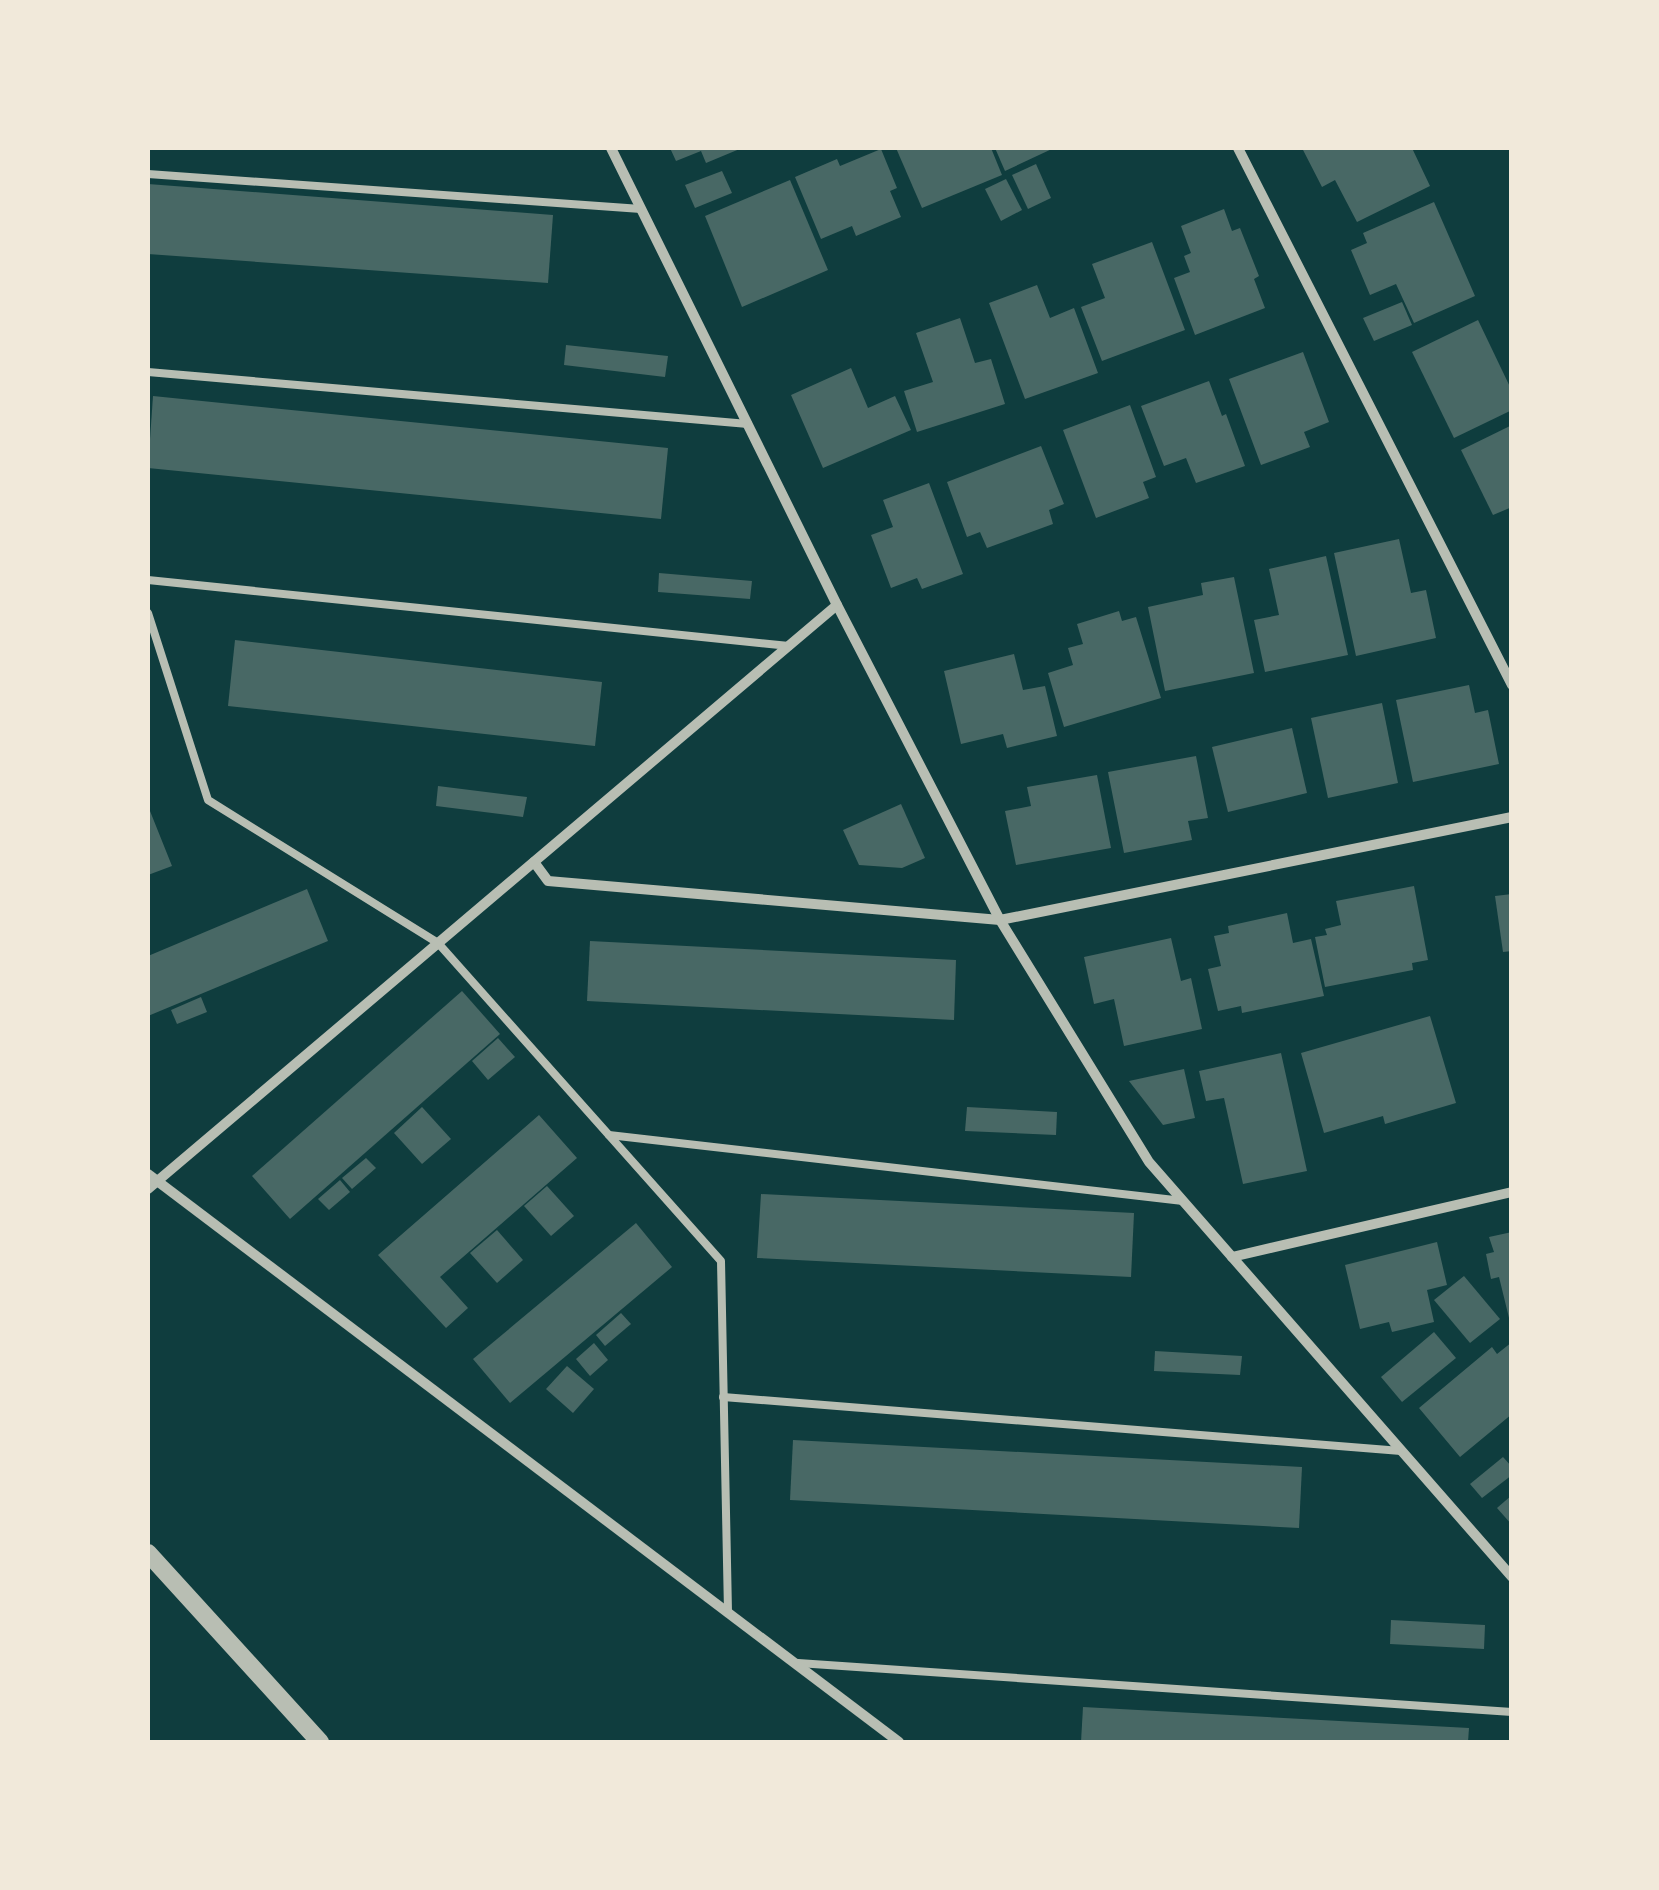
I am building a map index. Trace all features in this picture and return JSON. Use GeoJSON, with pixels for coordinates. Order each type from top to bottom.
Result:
{"type":"FeatureCollection","features":[{"type":"Feature","properties":{"kind":"street"},"geometry":{"type":"LineString","coordinates":[[611,148],[837,605],[1000,920],[1148,1162],[1512,1577]]}},
{"type":"Feature","properties":{"kind":"street"},"geometry":{"type":"LineString","coordinates":[[1238,148],[1512,684]]}},
{"type":"Feature","properties":{"kind":"street"},"geometry":{"type":"LineString","coordinates":[[837,605],[150,1182],[899,1742]]}},
{"type":"Feature","properties":{"kind":"street"},"geometry":{"type":"LineString","coordinates":[[534,862],[548,882],[1000,920],[1512,818]]}},
{"type":"Feature","properties":{"kind":"street"},"geometry":{"type":"LineString","coordinates":[[1232,1257],[1512,1192]]}},
{"type":"Feature","properties":{"kind":"street"},"geometry":{"type":"LineString","coordinates":[[148,1553],[320,1742]]}},
{"type":"Feature","properties":{"kind":"lane"},"geometry":{"type":"LineString","coordinates":[[148,174],[642,209]]}},
{"type":"Feature","properties":{"kind":"lane"},"geometry":{"type":"LineString","coordinates":[[148,372],[748,424]]}},
{"type":"Feature","properties":{"kind":"lane"},"geometry":{"type":"LineString","coordinates":[[148,580],[789,646]]}},
{"type":"Feature","properties":{"kind":"lane"},"geometry":{"type":"LineString","coordinates":[[148,612],[208,800],[438,943],[722,1261],[728,1612]]}},
{"type":"Feature","properties":{"kind":"lane"},"geometry":{"type":"LineString","coordinates":[[608,1135],[1183,1201]]}},
{"type":"Feature","properties":{"kind":"lane"},"geometry":{"type":"LineString","coordinates":[[724,1396],[1401,1451]]}},
{"type":"Feature","properties":{"kind":"lane"},"geometry":{"type":"LineString","coordinates":[[793,1663],[1512,1712]]}},
{"type":"Feature","properties":{"kind":"building"},"geometry":{"type":"Polygon","coordinates":[[[670,148],[742,148],[706,163],[701,151],[676,161],[670,148]]]}},
{"type":"Feature","properties":{"kind":"building"},"geometry":{"type":"Polygon","coordinates":[[[896,148],[991,148],[1002,175],[922,208],[896,148]]]}},
{"type":"Feature","properties":{"kind":"building"},"geometry":{"type":"Polygon","coordinates":[[[995,148],[1054,148],[1005,171],[995,148]]]}},
{"type":"Feature","properties":{"kind":"building"},"geometry":{"type":"Polygon","coordinates":[[[1302,148],[1412,148],[1430,186],[1357,222],[1335,180],[1322,187],[1302,148]]]}},
{"type":"Feature","properties":{"kind":"building"},"geometry":{"type":"Polygon","coordinates":[[[881,149],[897,188],[890,191],[901,217],[856,236],[852,226],[821,239],[795,177],[837,159],[840,166],[881,149]]]}},
{"type":"Feature","properties":{"kind":"building"},"geometry":{"type":"Polygon","coordinates":[[[1036,164],[1051,198],[1028,209],[1012,175],[1036,164]]]}},
{"type":"Feature","properties":{"kind":"building"},"geometry":{"type":"Polygon","coordinates":[[[722,171],[732,193],[695,208],[685,185],[722,171]]]}},
{"type":"Feature","properties":{"kind":"building"},"geometry":{"type":"Polygon","coordinates":[[[1006,179],[1022,210],[1001,221],[985,189],[1006,179]]]}},
{"type":"Feature","properties":{"kind":"building"},"geometry":{"type":"Polygon","coordinates":[[[790,180],[828,270],[742,307],[705,216],[790,180]]]}},
{"type":"Feature","properties":{"kind":"building"},"geometry":{"type":"Polygon","coordinates":[[[148,184],[553,215],[548,283],[148,254],[148,184]]]}},
{"type":"Feature","properties":{"kind":"building"},"geometry":{"type":"Polygon","coordinates":[[[1434,202],[1475,296],[1414,323],[1396,284],[1370,295],[1351,250],[1367,243],[1363,233],[1434,202]]]}},
{"type":"Feature","properties":{"kind":"building"},"geometry":{"type":"Polygon","coordinates":[[[1224,209],[1232,231],[1240,228],[1259,276],[1254,279],[1265,308],[1195,335],[1174,278],[1190,272],[1184,256],[1191,253],[1181,226],[1224,209]]]}},
{"type":"Feature","properties":{"kind":"building"},"geometry":{"type":"Polygon","coordinates":[[[1152,242],[1185,330],[1102,361],[1081,307],[1105,298],[1092,264],[1152,242]]]}},
{"type":"Feature","properties":{"kind":"building"},"geometry":{"type":"Polygon","coordinates":[[[1037,285],[1050,318],[1074,308],[1098,373],[1025,399],[989,303],[1037,285]]]}},
{"type":"Feature","properties":{"kind":"building"},"geometry":{"type":"Polygon","coordinates":[[[1402,302],[1412,325],[1374,341],[1363,318],[1402,302]]]}},
{"type":"Feature","properties":{"kind":"building"},"geometry":{"type":"Polygon","coordinates":[[[960,318],[975,363],[991,359],[1005,404],[917,432],[904,391],[933,382],[916,333],[960,318]]]}},
{"type":"Feature","properties":{"kind":"building"},"geometry":{"type":"Polygon","coordinates":[[[1478,320],[1512,391],[1512,410],[1454,438],[1412,352],[1478,320]]]}},
{"type":"Feature","properties":{"kind":"building"},"geometry":{"type":"Polygon","coordinates":[[[566,345],[668,356],[665,377],[564,365],[566,345]]]}},
{"type":"Feature","properties":{"kind":"building"},"geometry":{"type":"Polygon","coordinates":[[[1303,352],[1329,422],[1304,432],[1310,447],[1261,465],[1229,379],[1303,352]]]}},
{"type":"Feature","properties":{"kind":"building"},"geometry":{"type":"Polygon","coordinates":[[[851,368],[868,408],[895,396],[911,430],[823,468],[791,395],[851,368]]]}},
{"type":"Feature","properties":{"kind":"building"},"geometry":{"type":"Polygon","coordinates":[[[1209,381],[1245,466],[1196,483],[1186,458],[1164,466],[1141,406],[1209,381]]]}},
{"type":"Feature","properties":{"kind":"building"},"geometry":{"type":"Polygon","coordinates":[[[153,396],[668,448],[661,519],[148,468],[153,396]]]}},
{"type":"Feature","properties":{"kind":"building"},"geometry":{"type":"Polygon","coordinates":[[[1130,405],[1156,477],[1143,482],[1149,498],[1096,518],[1063,430],[1130,405]]]}},
{"type":"Feature","properties":{"kind":"building"},"geometry":{"type":"Polygon","coordinates":[[[1512,425],[1512,507],[1493,515],[1461,450],[1512,425]]]}},
{"type":"Feature","properties":{"kind":"building"},"geometry":{"type":"Polygon","coordinates":[[[1041,446],[1064,504],[1049,510],[1053,524],[987,548],[980,532],[967,537],[947,482],[1041,446]]]}},
{"type":"Feature","properties":{"kind":"building"},"geometry":{"type":"Polygon","coordinates":[[[929,483],[963,574],[922,589],[917,578],[891,588],[871,535],[893,527],[883,500],[929,483]]]}},
{"type":"Feature","properties":{"kind":"building"},"geometry":{"type":"Polygon","coordinates":[[[1399,539],[1411,593],[1426,590],[1436,638],[1356,656],[1334,553],[1399,539]]]}},
{"type":"Feature","properties":{"kind":"building"},"geometry":{"type":"Polygon","coordinates":[[[1326,556],[1348,655],[1265,672],[1254,620],[1279,615],[1269,569],[1326,556]]]}},
{"type":"Feature","properties":{"kind":"building"},"geometry":{"type":"Polygon","coordinates":[[[659,573],[752,581],[750,599],[658,592],[659,573]]]}},
{"type":"Feature","properties":{"kind":"building"},"geometry":{"type":"Polygon","coordinates":[[[1234,577],[1254,673],[1165,691],[1148,607],[1203,595],[1201,583],[1234,577]]]}},
{"type":"Feature","properties":{"kind":"building"},"geometry":{"type":"Polygon","coordinates":[[[1119,611],[1122,621],[1136,617],[1161,698],[1064,727],[1048,673],[1073,665],[1068,648],[1083,644],[1077,624],[1119,611]]]}},
{"type":"Feature","properties":{"kind":"building"},"geometry":{"type":"Polygon","coordinates":[[[235,640],[602,682],[595,746],[228,706],[235,640]]]}},
{"type":"Feature","properties":{"kind":"building"},"geometry":{"type":"Polygon","coordinates":[[[1014,654],[1023,690],[1045,686],[1057,736],[1007,748],[1003,734],[961,744],[944,671],[1014,654]]]}},
{"type":"Feature","properties":{"kind":"building"},"geometry":{"type":"Polygon","coordinates":[[[1469,685],[1475,713],[1488,710],[1499,764],[1413,782],[1396,700],[1469,685]]]}},
{"type":"Feature","properties":{"kind":"building"},"geometry":{"type":"Polygon","coordinates":[[[1382,703],[1398,783],[1328,798],[1311,718],[1382,703]]]}},
{"type":"Feature","properties":{"kind":"building"},"geometry":{"type":"Polygon","coordinates":[[[1292,728],[1307,793],[1228,812],[1212,747],[1292,728]]]}},
{"type":"Feature","properties":{"kind":"building"},"geometry":{"type":"Polygon","coordinates":[[[1196,756],[1208,818],[1188,821],[1192,840],[1124,853],[1108,772],[1196,756]]]}},
{"type":"Feature","properties":{"kind":"building"},"geometry":{"type":"Polygon","coordinates":[[[1097,775],[1111,848],[1016,865],[1005,811],[1031,806],[1027,787],[1097,775]]]}},
{"type":"Feature","properties":{"kind":"building"},"geometry":{"type":"Polygon","coordinates":[[[438,786],[527,797],[523,817],[436,806],[438,786]]]}},
{"type":"Feature","properties":{"kind":"building"},"geometry":{"type":"Polygon","coordinates":[[[901,804],[925,858],[902,868],[859,865],[843,830],[901,804]]]}},
{"type":"Feature","properties":{"kind":"building"},"geometry":{"type":"Polygon","coordinates":[[[148,806],[172,866],[148,875],[148,806]]]}},
{"type":"Feature","properties":{"kind":"building"},"geometry":{"type":"Polygon","coordinates":[[[1414,886],[1428,960],[1412,963],[1413,970],[1325,987],[1315,937],[1327,935],[1325,929],[1341,925],[1336,901],[1414,886]]]}},
{"type":"Feature","properties":{"kind":"building"},"geometry":{"type":"Polygon","coordinates":[[[307,889],[328,941],[148,1016],[148,956],[307,889]]]}},
{"type":"Feature","properties":{"kind":"building"},"geometry":{"type":"Polygon","coordinates":[[[1512,894],[1512,951],[1503,952],[1495,896],[1512,894]]]}},
{"type":"Feature","properties":{"kind":"building"},"geometry":{"type":"Polygon","coordinates":[[[1287,913],[1293,943],[1311,939],[1324,996],[1242,1013],[1241,1006],[1218,1011],[1208,969],[1221,966],[1214,936],[1229,933],[1228,926],[1287,913]]]}},
{"type":"Feature","properties":{"kind":"building"},"geometry":{"type":"Polygon","coordinates":[[[1171,938],[1181,981],[1191,978],[1202,1029],[1124,1046],[1114,999],[1094,1004],[1084,957],[1171,938]]]}},
{"type":"Feature","properties":{"kind":"building"},"geometry":{"type":"Polygon","coordinates":[[[590,941],[956,960],[954,1020],[587,1001],[590,941]]]}},
{"type":"Feature","properties":{"kind":"building"},"geometry":{"type":"Polygon","coordinates":[[[462,991],[500,1034],[290,1219],[252,1176],[462,991]]]}},
{"type":"Feature","properties":{"kind":"building"},"geometry":{"type":"Polygon","coordinates":[[[201,997],[207,1012],[177,1024],[171,1010],[201,997]]]}},
{"type":"Feature","properties":{"kind":"building"},"geometry":{"type":"Polygon","coordinates":[[[1430,1016],[1456,1103],[1385,1124],[1383,1116],[1324,1133],[1301,1053],[1430,1016]]]}},
{"type":"Feature","properties":{"kind":"building"},"geometry":{"type":"Polygon","coordinates":[[[498,1038],[515,1057],[488,1080],[472,1061],[498,1038]]]}},
{"type":"Feature","properties":{"kind":"building"},"geometry":{"type":"Polygon","coordinates":[[[1281,1053],[1307,1171],[1243,1184],[1224,1098],[1206,1101],[1199,1071],[1281,1053]]]}},
{"type":"Feature","properties":{"kind":"building"},"geometry":{"type":"Polygon","coordinates":[[[1184,1069],[1195,1118],[1163,1125],[1129,1081],[1184,1069]]]}},
{"type":"Feature","properties":{"kind":"building"},"geometry":{"type":"Polygon","coordinates":[[[422,1107],[451,1139],[422,1164],[394,1133],[422,1107]]]}},
{"type":"Feature","properties":{"kind":"building"},"geometry":{"type":"Polygon","coordinates":[[[967,1107],[1057,1112],[1056,1135],[965,1131],[967,1107]]]}},
{"type":"Feature","properties":{"kind":"building"},"geometry":{"type":"Polygon","coordinates":[[[539,1115],[577,1158],[440,1277],[468,1308],[446,1328],[378,1255],[539,1115]]]}},
{"type":"Feature","properties":{"kind":"building"},"geometry":{"type":"Polygon","coordinates":[[[366,1158],[376,1168],[352,1189],[342,1178],[366,1158]]]}},
{"type":"Feature","properties":{"kind":"building"},"geometry":{"type":"Polygon","coordinates":[[[340,1180],[350,1192],[329,1210],[318,1199],[340,1180]]]}},
{"type":"Feature","properties":{"kind":"building"},"geometry":{"type":"Polygon","coordinates":[[[547,1186],[574,1216],[551,1236],[524,1206],[547,1186]]]}},
{"type":"Feature","properties":{"kind":"building"},"geometry":{"type":"Polygon","coordinates":[[[761,1194],[1134,1213],[1131,1277],[757,1258],[761,1194]]]}},
{"type":"Feature","properties":{"kind":"building"},"geometry":{"type":"Polygon","coordinates":[[[636,1223],[672,1267],[510,1403],[473,1359],[636,1223]]]}},
{"type":"Feature","properties":{"kind":"building"},"geometry":{"type":"Polygon","coordinates":[[[497,1230],[523,1260],[497,1283],[470,1253],[497,1230]]]}},
{"type":"Feature","properties":{"kind":"building"},"geometry":{"type":"Polygon","coordinates":[[[1512,1232],[1510,1322],[1499,1277],[1491,1279],[1486,1254],[1494,1252],[1489,1237],[1512,1232]]]}},
{"type":"Feature","properties":{"kind":"building"},"geometry":{"type":"Polygon","coordinates":[[[1437,1242],[1447,1285],[1427,1290],[1434,1322],[1392,1332],[1389,1322],[1360,1329],[1345,1265],[1437,1242]]]}},
{"type":"Feature","properties":{"kind":"building"},"geometry":{"type":"Polygon","coordinates":[[[1464,1276],[1500,1319],[1470,1343],[1434,1300],[1464,1276]]]}},
{"type":"Feature","properties":{"kind":"building"},"geometry":{"type":"Polygon","coordinates":[[[621,1313],[631,1324],[605,1346],[596,1335],[621,1313]]]}},
{"type":"Feature","properties":{"kind":"building"},"geometry":{"type":"Polygon","coordinates":[[[1434,1332],[1456,1358],[1402,1402],[1381,1377],[1434,1332]]]}},
{"type":"Feature","properties":{"kind":"building"},"geometry":{"type":"Polygon","coordinates":[[[1512,1342],[1512,1414],[1460,1457],[1419,1408],[1492,1347],[1497,1354],[1512,1342]]]}},
{"type":"Feature","properties":{"kind":"building"},"geometry":{"type":"Polygon","coordinates":[[[594,1343],[608,1360],[590,1376],[576,1359],[594,1343]]]}},
{"type":"Feature","properties":{"kind":"building"},"geometry":{"type":"Polygon","coordinates":[[[1155,1351],[1242,1356],[1240,1375],[1154,1371],[1155,1351]]]}},
{"type":"Feature","properties":{"kind":"building"},"geometry":{"type":"Polygon","coordinates":[[[567,1366],[594,1389],[573,1413],[546,1389],[567,1366]]]}},
{"type":"Feature","properties":{"kind":"building"},"geometry":{"type":"Polygon","coordinates":[[[793,1440],[1302,1467],[1299,1528],[790,1500],[793,1440]]]}},
{"type":"Feature","properties":{"kind":"building"},"geometry":{"type":"Polygon","coordinates":[[[1503,1457],[1512,1467],[1512,1475],[1482,1498],[1470,1484],[1503,1457]]]}},
{"type":"Feature","properties":{"kind":"building"},"geometry":{"type":"Polygon","coordinates":[[[1512,1495],[1512,1525],[1497,1508],[1512,1495]]]}},
{"type":"Feature","properties":{"kind":"building"},"geometry":{"type":"Polygon","coordinates":[[[1391,1620],[1485,1625],[1484,1649],[1390,1644],[1391,1620]]]}},
{"type":"Feature","properties":{"kind":"building"},"geometry":{"type":"Polygon","coordinates":[[[1083,1707],[1469,1728],[1468,1742],[1081,1742],[1083,1707]]]}}]}
